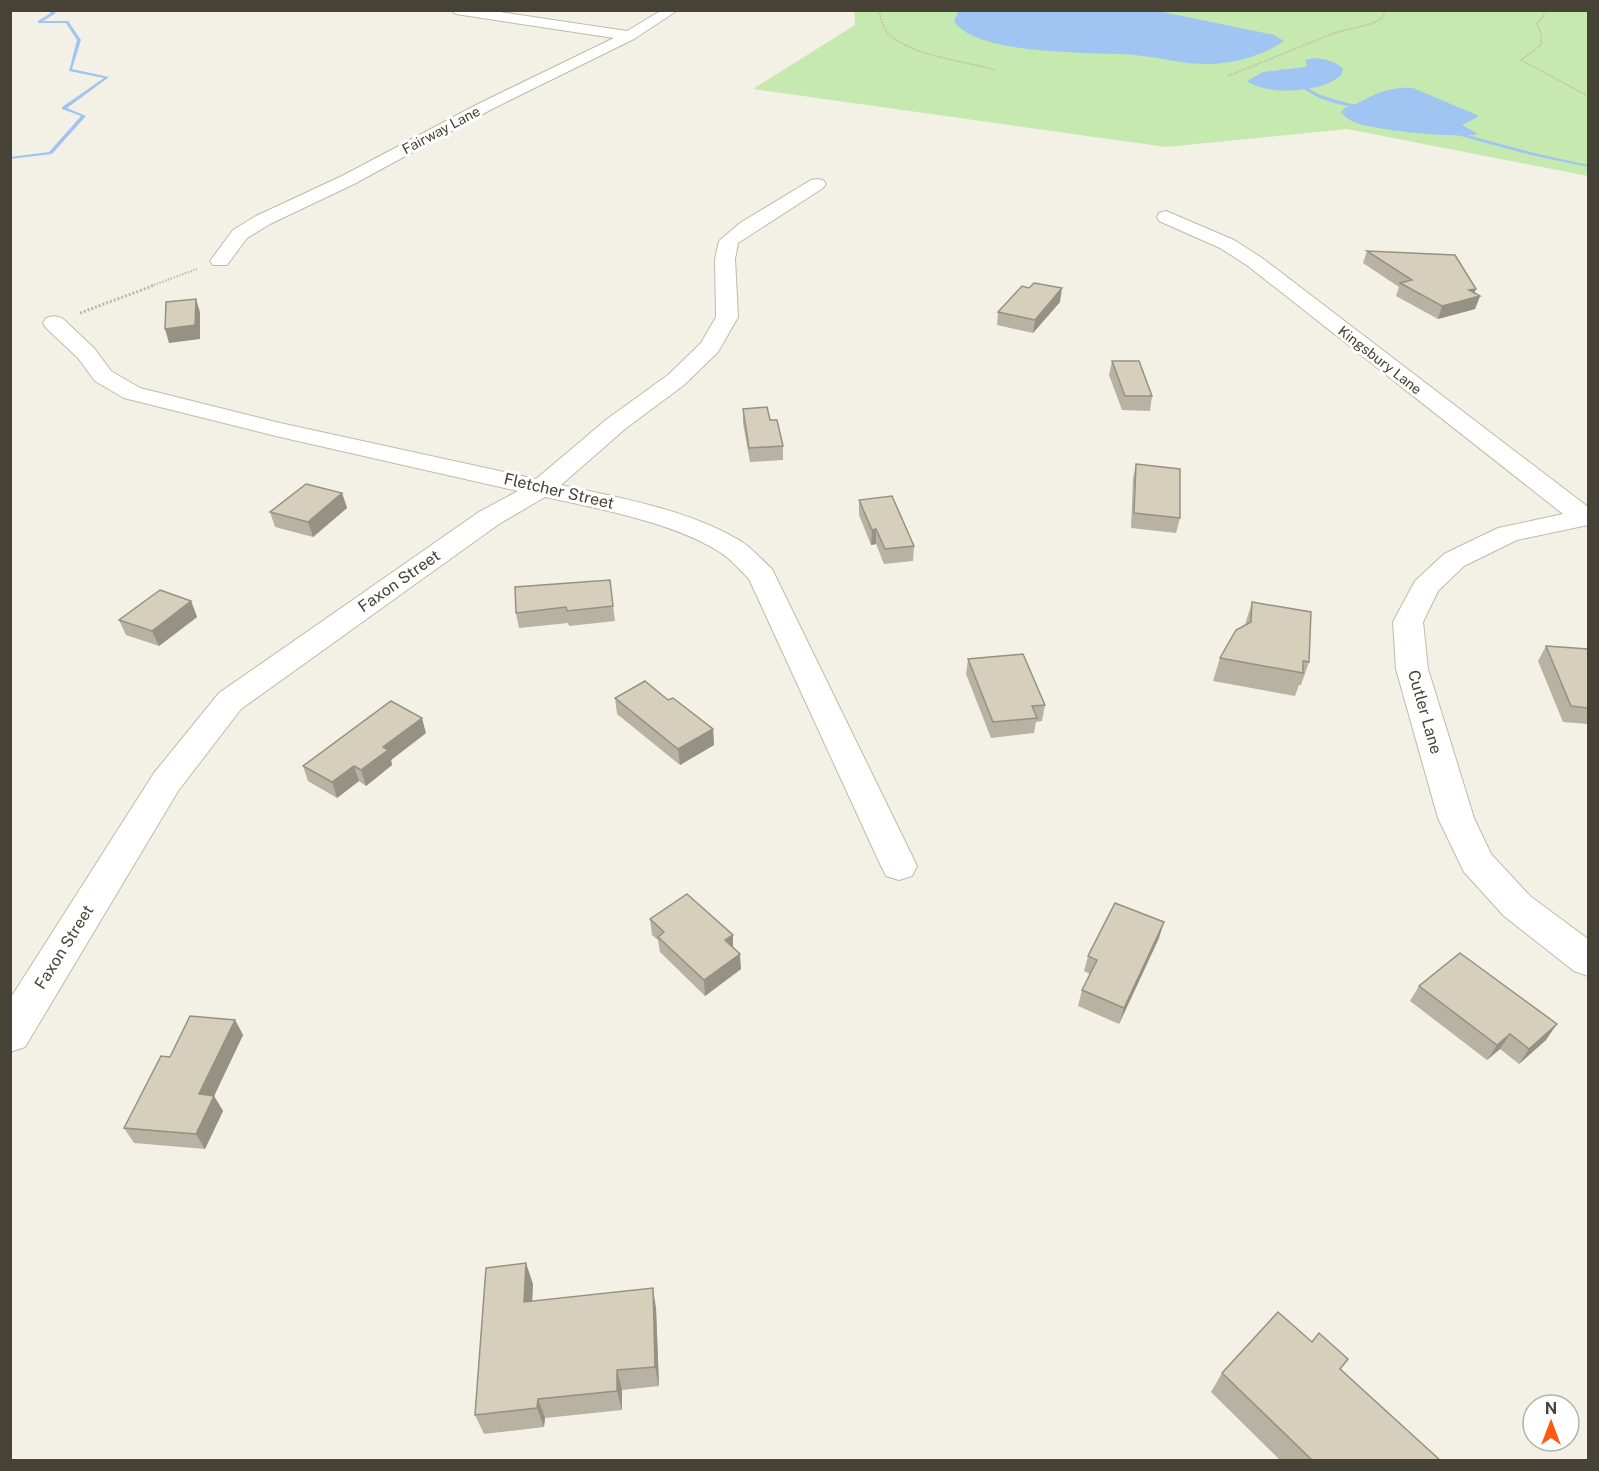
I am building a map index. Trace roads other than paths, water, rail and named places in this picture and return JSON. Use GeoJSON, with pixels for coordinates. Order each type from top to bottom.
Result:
{"type":"FeatureCollection","features":[{"type":"Feature","properties":{"kind":"street"},"geometry":{"type":"LineString","coordinates":[[456,10],[629,36]]}},
{"type":"Feature","properties":{"kind":"street","name":"Fairway Lane"},"geometry":{"type":"LineString","coordinates":[[220,261],[240,234],[263,220],[348,180],[486,106],[629,36],[672,10]]}},
{"type":"Feature","properties":{"kind":"street","name":"Faxon Street"},"geometry":{"type":"LineString","coordinates":[[10,1035],[166,782],[230,701],[489,518],[543,487],[616,424],[676,380],[710,347],[727,317],[725,259],[729,241],[747,227],[817,184]]}},
{"type":"Feature","properties":{"kind":"street","name":"Kingsbury Lane"},"geometry":{"type":"LineString","coordinates":[[1166,217],[1227,244],[1255,262],[1586,517]]}},
{"type":"Feature","properties":{"kind":"street","name":"Fletcher Street"},"geometry":{"type":"LineString","coordinates":[[54,323],[86,353],[103,376],[132,393],[280,430],[622,506],[691,528],[729,545],[762,575],[899,866]]}},
{"type":"Feature","properties":{"kind":"street","name":"Cutler Lane"},"geometry":{"type":"LineString","coordinates":[[1586,517],[1508,534],[1454,560],[1425,586],[1408,622],[1412,669],[1456,818],[1477,862],[1517,906],[1588,960]]}},
{"type":"Feature","properties":{"kind":"water"},"geometry":{"type":"Polygon","coordinates":[[[959,10],[1158,11],[1274,35],[1284,41],[1249,57],[1211,64],[1134,55],[1037,50],[986,41],[966,32],[954,21],[959,10]]]}},
{"type":"Feature","properties":{"kind":"water"},"geometry":{"type":"Polygon","coordinates":[[[1314,58],[1337,64],[1343,69],[1341,75],[1322,86],[1295,90],[1267,89],[1247,81],[1263,72],[1305,67],[1307,65],[1305,60],[1314,58]]]}},
{"type":"Feature","properties":{"kind":"water"},"geometry":{"type":"Polygon","coordinates":[[[1413,88],[1477,115],[1478,117],[1462,125],[1478,134],[1436,135],[1366,126],[1347,118],[1341,112],[1347,107],[1384,91],[1413,88]]]}},
{"type":"Feature","properties":{"kind":"waterway"},"geometry":{"type":"LineString","coordinates":[[10,158],[50,153],[84,116],[64,108],[107,77],[70,70],[79,40],[67,22],[39,22],[54,13],[47,10]]}},
{"type":"Feature","properties":{"kind":"waterway"},"geometry":{"type":"LineString","coordinates":[[1281,70],[1317,95],[1362,108]]}},
{"type":"Feature","properties":{"kind":"waterway"},"geometry":{"type":"LineString","coordinates":[[1448,131],[1588,166]]}}]}
